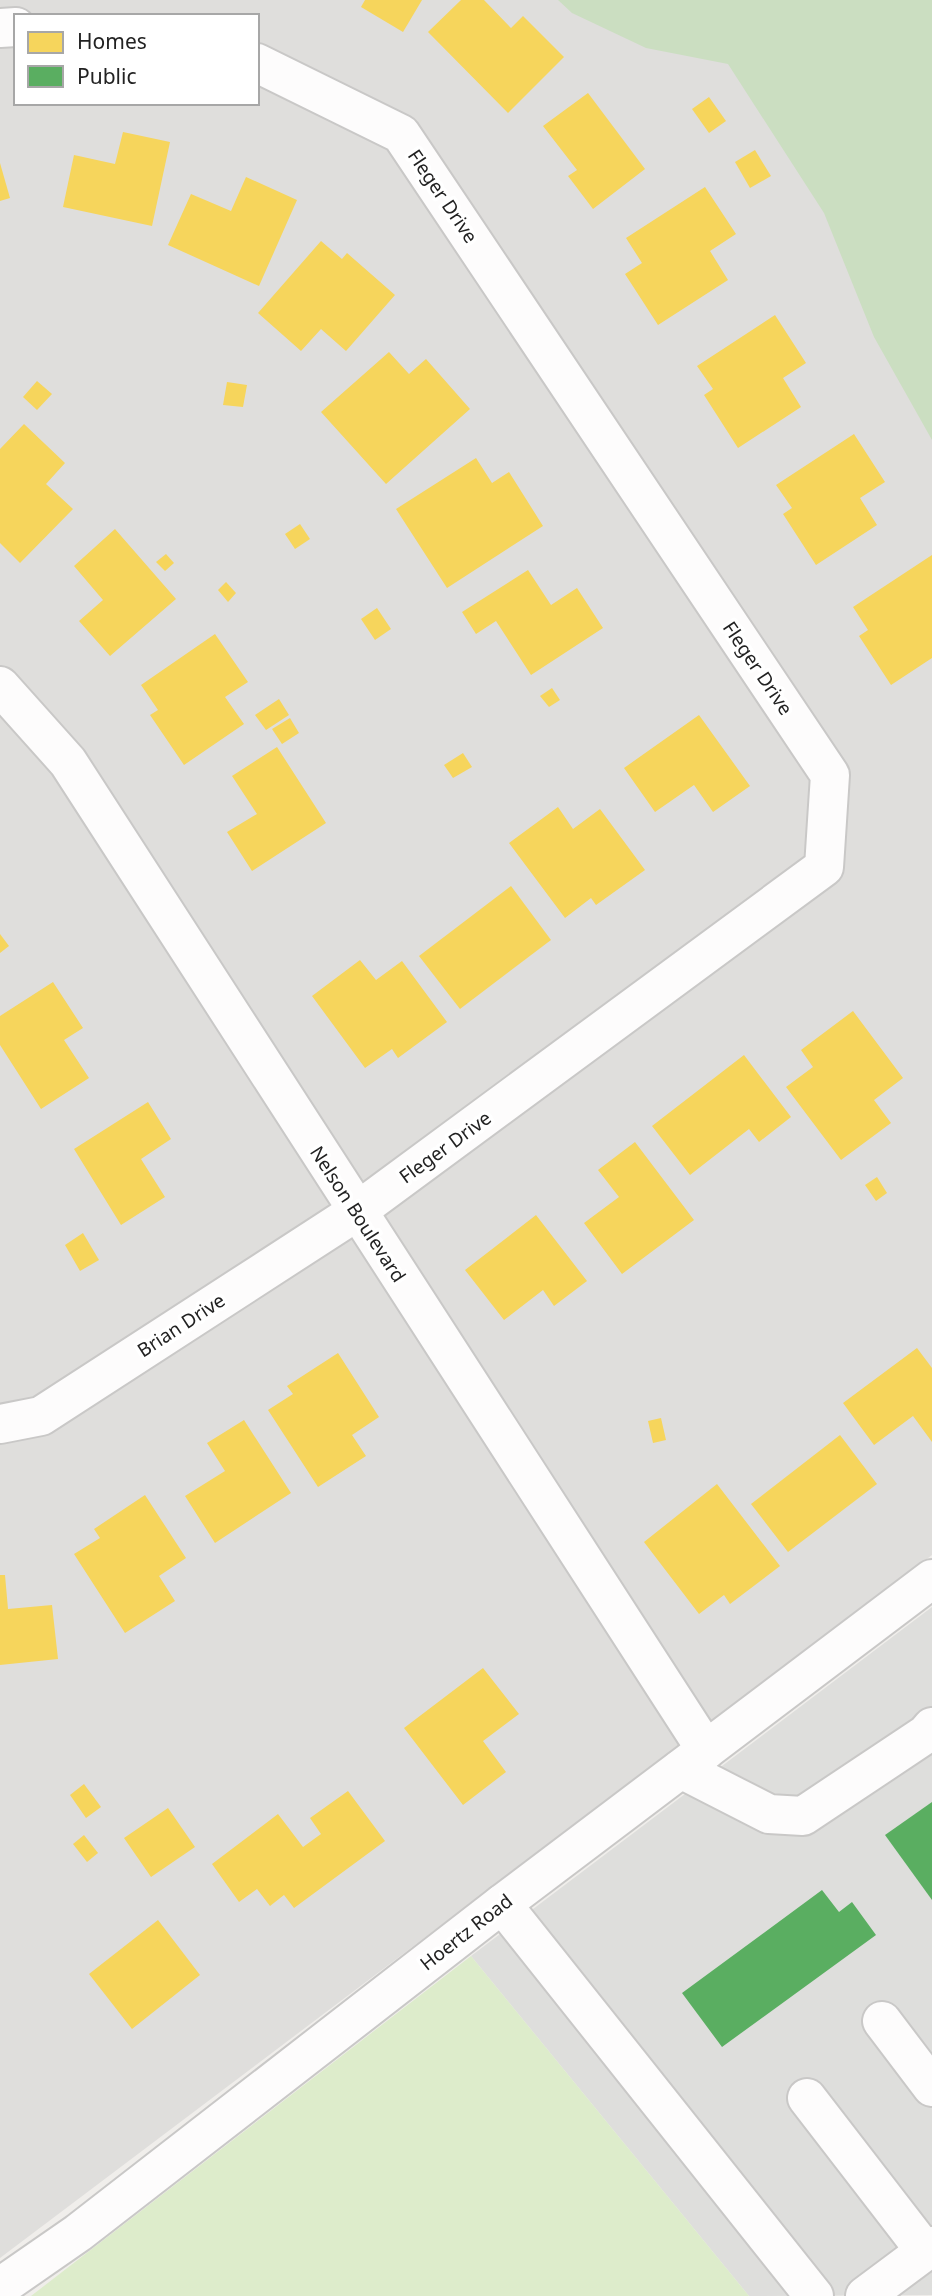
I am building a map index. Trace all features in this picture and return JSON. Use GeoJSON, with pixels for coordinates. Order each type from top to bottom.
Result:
{"type":"FeatureCollection","features":[{"type":"Feature","properties":{"kind":"street","name":"Fleger Drive"},"geometry":{"type":"LineString","coordinates":[[259,64],[401,134],[830,775],[824,867],[356,1212]]}},
{"type":"Feature","properties":{"kind":"street","name":"Nelson Boulevard"},"geometry":{"type":"LineString","coordinates":[[0,686],[68,762],[356,1212],[694,1760]]}},
{"type":"Feature","properties":{"kind":"street","name":"Brian Drive"},"geometry":{"type":"LineString","coordinates":[[0,1423],[41,1416],[356,1212]]}},
{"type":"Feature","properties":{"kind":"street","name":"Hoertz Road"},"geometry":{"type":"LineString","coordinates":[[0,2287],[78,2233],[502,1904],[932,1579]]}},
{"type":"Feature","properties":{"kind":"street"},"geometry":{"type":"LineString","coordinates":[[694,1760],[769,1815],[803,1816],[926,1734],[932,1727]]}},
{"type":"Feature","properties":{"kind":"street"},"geometry":{"type":"LineString","coordinates":[[502,1904],[814,2296]]}},
{"type":"Feature","properties":{"kind":"street"},"geometry":{"type":"LineString","coordinates":[[882,2021],[932,2087]]}},
{"type":"Feature","properties":{"kind":"street"},"geometry":{"type":"LineString","coordinates":[[807,2098],[929,2248],[865,2296]]}},
{"type":"Feature","properties":{"kind":"shaded area"},"geometry":{"type":"Polygon","coordinates":[[[0,0],[932,0],[932,1555],[0,2258],[0,0]]]}},
{"type":"Feature","properties":{"kind":"shaded area"},"geometry":{"type":"Polygon","coordinates":[[[932,1607],[932,2295],[749,2296],[471,1956],[932,1607]]]}},
{"type":"Feature","properties":{"kind":"green space"},"geometry":{"type":"Polygon","coordinates":[[[558,0],[932,0],[932,440],[874,337],[824,213],[728,64],[646,48],[572,13],[558,0]]]}},
{"type":"Feature","properties":{"kind":"green space"},"geometry":{"type":"Polygon","coordinates":[[[471,1956],[749,2296],[31,2296],[471,1956]]]}},
{"type":"Feature","properties":{"kind":"building: Homes"},"geometry":{"type":"Polygon","coordinates":[[[365,0],[422,0],[403,32],[361,7],[365,0]]]}},
{"type":"Feature","properties":{"kind":"building: Homes"},"geometry":{"type":"Polygon","coordinates":[[[461,0],[484,0],[511,28],[523,16],[564,57],[508,113],[428,32],[461,0]]]}},
{"type":"Feature","properties":{"kind":"building: Homes"},"geometry":{"type":"Polygon","coordinates":[[[588,93],[645,169],[593,209],[568,176],[577,170],[543,126],[588,93]]]}},
{"type":"Feature","properties":{"kind":"building: Homes"},"geometry":{"type":"Polygon","coordinates":[[[709,97],[726,121],[709,133],[692,109],[709,97]]]}},
{"type":"Feature","properties":{"kind":"building: Homes"},"geometry":{"type":"Polygon","coordinates":[[[123,132],[170,142],[152,226],[63,207],[74,155],[115,164],[123,132]]]}},
{"type":"Feature","properties":{"kind":"building: Homes"},"geometry":{"type":"Polygon","coordinates":[[[755,150],[771,176],[750,188],[735,162],[755,150]]]}},
{"type":"Feature","properties":{"kind":"building: Homes"},"geometry":{"type":"Polygon","coordinates":[[[0,163],[10,198],[0,201],[0,163]]]}},
{"type":"Feature","properties":{"kind":"building: Homes"},"geometry":{"type":"Polygon","coordinates":[[[246,177],[297,200],[259,286],[168,245],[191,194],[231,211],[246,177]]]}},
{"type":"Feature","properties":{"kind":"building: Homes"},"geometry":{"type":"Polygon","coordinates":[[[705,187],[736,234],[710,251],[728,280],[658,325],[625,274],[642,263],[626,238],[705,187]]]}},
{"type":"Feature","properties":{"kind":"building: Homes"},"geometry":{"type":"Polygon","coordinates":[[[321,241],[342,259],[347,253],[395,295],[346,351],[321,329],[301,351],[258,313],[321,241]]]}},
{"type":"Feature","properties":{"kind":"building: Homes"},"geometry":{"type":"Polygon","coordinates":[[[775,315],[806,363],[783,378],[801,407],[738,448],[704,395],[713,389],[697,366],[775,315]]]}},
{"type":"Feature","properties":{"kind":"building: Homes"},"geometry":{"type":"Polygon","coordinates":[[[389,352],[409,374],[426,359],[470,409],[386,484],[321,412],[389,352]]]}},
{"type":"Feature","properties":{"kind":"building: Homes"},"geometry":{"type":"Polygon","coordinates":[[[37,381],[52,394],[37,410],[23,397],[37,381]]]}},
{"type":"Feature","properties":{"kind":"building: Homes"},"geometry":{"type":"Polygon","coordinates":[[[227,382],[247,385],[243,407],[223,405],[227,382]]]}},
{"type":"Feature","properties":{"kind":"building: Homes"},"geometry":{"type":"Polygon","coordinates":[[[24,424],[65,463],[46,484],[73,509],[20,563],[0,543],[0,449],[24,424]]]}},
{"type":"Feature","properties":{"kind":"building: Homes"},"geometry":{"type":"Polygon","coordinates":[[[854,434],[885,482],[860,498],[877,525],[816,565],[783,514],[792,508],[776,485],[854,434]]]}},
{"type":"Feature","properties":{"kind":"building: Homes"},"geometry":{"type":"Polygon","coordinates":[[[476,458],[492,483],[509,472],[543,526],[447,588],[396,509],[476,458]]]}},
{"type":"Feature","properties":{"kind":"building: Homes"},"geometry":{"type":"Polygon","coordinates":[[[300,524],[310,539],[295,549],[285,534],[300,524]]]}},
{"type":"Feature","properties":{"kind":"building: Homes"},"geometry":{"type":"Polygon","coordinates":[[[115,529],[176,599],[110,656],[79,621],[103,600],[74,566],[115,529]]]}},
{"type":"Feature","properties":{"kind":"building: Homes"},"geometry":{"type":"Polygon","coordinates":[[[166,554],[174,563],[165,571],[156,562],[166,554]]]}},
{"type":"Feature","properties":{"kind":"building: Homes"},"geometry":{"type":"Polygon","coordinates":[[[932,555],[932,658],[891,685],[859,636],[868,630],[853,607],[932,555]]]}},
{"type":"Feature","properties":{"kind":"building: Homes"},"geometry":{"type":"Polygon","coordinates":[[[528,570],[551,605],[577,588],[603,628],[531,675],[496,621],[476,634],[462,612],[528,570]]]}},
{"type":"Feature","properties":{"kind":"building: Homes"},"geometry":{"type":"Polygon","coordinates":[[[226,582],[236,593],[228,602],[218,590],[226,582]]]}},
{"type":"Feature","properties":{"kind":"building: Homes"},"geometry":{"type":"Polygon","coordinates":[[[377,608],[391,629],[375,640],[361,619],[377,608]]]}},
{"type":"Feature","properties":{"kind":"building: Homes"},"geometry":{"type":"Polygon","coordinates":[[[215,634],[248,682],[225,697],[244,724],[184,765],[150,715],[158,710],[141,685],[215,634]]]}},
{"type":"Feature","properties":{"kind":"building: Homes"},"geometry":{"type":"Polygon","coordinates":[[[552,688],[560,700],[549,707],[540,696],[552,688]]]}},
{"type":"Feature","properties":{"kind":"building: Homes"},"geometry":{"type":"Polygon","coordinates":[[[279,699],[289,715],[266,730],[255,715],[279,699]]]}},
{"type":"Feature","properties":{"kind":"building: Homes"},"geometry":{"type":"Polygon","coordinates":[[[699,715],[750,786],[713,812],[694,785],[655,812],[624,768],[699,715]]]}},
{"type":"Feature","properties":{"kind":"building: Homes"},"geometry":{"type":"Polygon","coordinates":[[[290,718],[299,733],[282,744],[272,729],[290,718]]]}},
{"type":"Feature","properties":{"kind":"building: Homes"},"geometry":{"type":"Polygon","coordinates":[[[277,747],[326,823],[252,871],[227,832],[257,814],[232,776],[277,747]]]}},
{"type":"Feature","properties":{"kind":"building: Homes"},"geometry":{"type":"Polygon","coordinates":[[[463,753],[472,767],[453,778],[444,765],[463,753]]]}},
{"type":"Feature","properties":{"kind":"building: Homes"},"geometry":{"type":"Polygon","coordinates":[[[558,807],[573,829],[600,809],[645,870],[596,905],[591,898],[565,918],[509,843],[558,807]]]}},
{"type":"Feature","properties":{"kind":"building: Homes"},"geometry":{"type":"Polygon","coordinates":[[[511,886],[551,940],[460,1009],[419,956],[511,886]]]}},
{"type":"Feature","properties":{"kind":"building: Homes"},"geometry":{"type":"Polygon","coordinates":[[[0,934],[9,946],[0,953],[0,934]]]}},
{"type":"Feature","properties":{"kind":"building: Homes"},"geometry":{"type":"Polygon","coordinates":[[[360,960],[376,980],[402,961],[447,1022],[398,1058],[392,1049],[365,1068],[312,996],[360,960]]]}},
{"type":"Feature","properties":{"kind":"building: Homes"},"geometry":{"type":"Polygon","coordinates":[[[53,982],[83,1028],[64,1040],[89,1078],[41,1109],[0,1045],[0,1016],[53,982]]]}},
{"type":"Feature","properties":{"kind":"building: Homes"},"geometry":{"type":"Polygon","coordinates":[[[853,1011],[903,1078],[874,1100],[891,1123],[841,1160],[786,1087],[813,1067],[801,1050],[853,1011]]]}},
{"type":"Feature","properties":{"kind":"building: Homes"},"geometry":{"type":"Polygon","coordinates":[[[744,1055],[791,1117],[759,1142],[749,1129],[690,1175],[652,1126],[744,1055]]]}},
{"type":"Feature","properties":{"kind":"building: Homes"},"geometry":{"type":"Polygon","coordinates":[[[148,1102],[171,1139],[141,1159],[165,1197],[121,1225],[74,1149],[148,1102]]]}},
{"type":"Feature","properties":{"kind":"building: Homes"},"geometry":{"type":"Polygon","coordinates":[[[635,1142],[694,1220],[622,1274],[584,1223],[619,1197],[598,1170],[635,1142]]]}},
{"type":"Feature","properties":{"kind":"building: Homes"},"geometry":{"type":"Polygon","coordinates":[[[877,1177],[887,1193],[876,1201],[865,1185],[877,1177]]]}},
{"type":"Feature","properties":{"kind":"building: Homes"},"geometry":{"type":"Polygon","coordinates":[[[536,1215],[587,1281],[554,1306],[543,1290],[504,1320],[465,1270],[536,1215]]]}},
{"type":"Feature","properties":{"kind":"building: Homes"},"geometry":{"type":"Polygon","coordinates":[[[83,1233],[99,1260],[80,1271],[65,1245],[83,1233]]]}},
{"type":"Feature","properties":{"kind":"building: Homes"},"geometry":{"type":"Polygon","coordinates":[[[917,1348],[932,1368],[932,1442],[913,1416],[874,1445],[843,1403],[917,1348]]]}},
{"type":"Feature","properties":{"kind":"building: Homes"},"geometry":{"type":"Polygon","coordinates":[[[338,1353],[379,1417],[352,1435],[366,1456],[318,1487],[268,1410],[293,1394],[287,1386],[338,1353]]]}},
{"type":"Feature","properties":{"kind":"building: Homes"},"geometry":{"type":"Polygon","coordinates":[[[661,1418],[666,1440],[653,1443],[648,1421],[661,1418]]]}},
{"type":"Feature","properties":{"kind":"building: Homes"},"geometry":{"type":"Polygon","coordinates":[[[244,1420],[291,1493],[215,1543],[185,1496],[225,1471],[207,1443],[244,1420]]]}},
{"type":"Feature","properties":{"kind":"building: Homes"},"geometry":{"type":"Polygon","coordinates":[[[840,1435],[877,1484],[788,1552],[751,1504],[840,1435]]]}},
{"type":"Feature","properties":{"kind":"building: Homes"},"geometry":{"type":"Polygon","coordinates":[[[717,1484],[780,1566],[730,1604],[724,1595],[699,1614],[644,1542],[717,1484]]]}},
{"type":"Feature","properties":{"kind":"building: Homes"},"geometry":{"type":"Polygon","coordinates":[[[145,1495],[186,1558],[159,1576],[175,1601],[125,1633],[74,1554],[100,1538],[94,1529],[145,1495]]]}},
{"type":"Feature","properties":{"kind":"building: Homes"},"geometry":{"type":"Polygon","coordinates":[[[0,1575],[5,1575],[8,1609],[52,1605],[58,1659],[0,1665],[0,1575]]]}},
{"type":"Feature","properties":{"kind":"building: Homes"},"geometry":{"type":"Polygon","coordinates":[[[483,1668],[519,1714],[483,1741],[506,1772],[463,1805],[404,1728],[483,1668]]]}},
{"type":"Feature","properties":{"kind":"building: Homes"},"geometry":{"type":"Polygon","coordinates":[[[84,1784],[101,1807],[86,1818],[70,1795],[84,1784]]]}},
{"type":"Feature","properties":{"kind":"building: Homes"},"geometry":{"type":"Polygon","coordinates":[[[348,1791],[385,1841],[294,1908],[284,1895],[270,1906],[257,1889],[239,1902],[212,1864],[278,1814],[303,1847],[321,1834],[310,1818],[348,1791]]]}},
{"type":"Feature","properties":{"kind":"building: Homes"},"geometry":{"type":"Polygon","coordinates":[[[168,1808],[195,1847],[151,1877],[124,1838],[168,1808]]]}},
{"type":"Feature","properties":{"kind":"building: Homes"},"geometry":{"type":"Polygon","coordinates":[[[84,1835],[98,1853],[87,1862],[73,1844],[84,1835]]]}},
{"type":"Feature","properties":{"kind":"building: Homes"},"geometry":{"type":"Polygon","coordinates":[[[158,1920],[200,1975],[132,2029],[89,1974],[158,1920]]]}},
{"type":"Feature","properties":{"kind":"building: Public"},"geometry":{"type":"Polygon","coordinates":[[[932,1802],[932,1900],[885,1835],[932,1802]]]}},
{"type":"Feature","properties":{"kind":"building: Public"},"geometry":{"type":"Polygon","coordinates":[[[822,1890],[839,1912],[852,1902],[876,1935],[722,2047],[682,1993],[822,1890]]]}}]}
